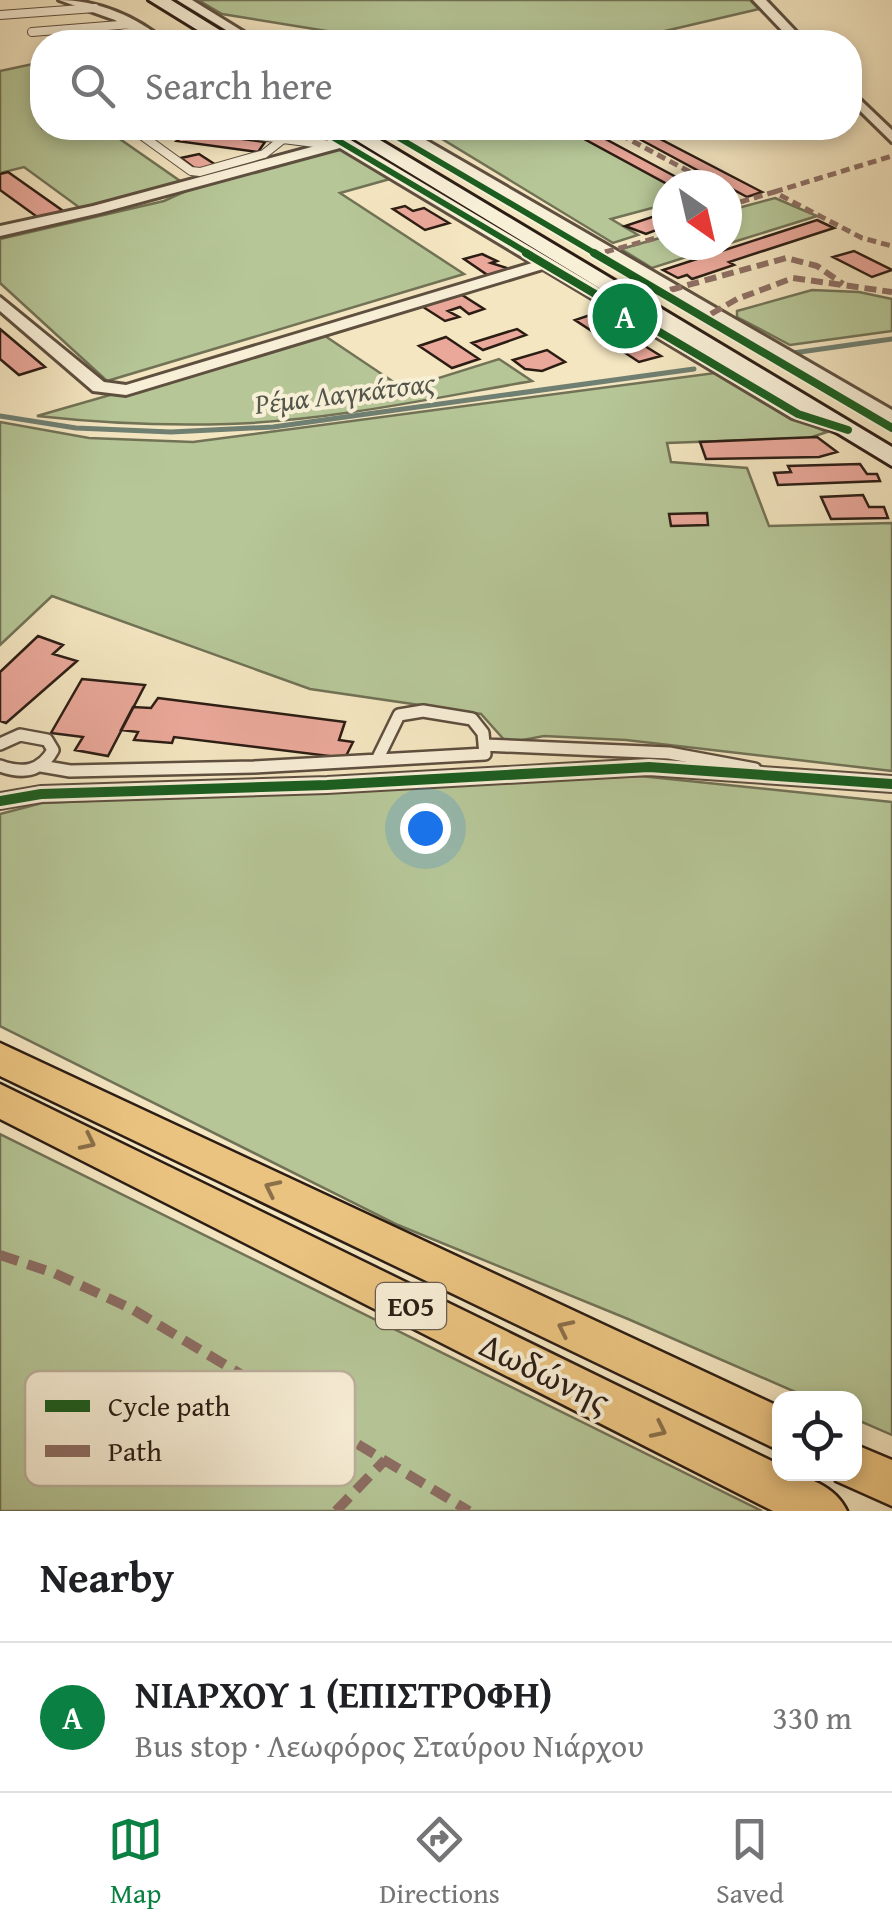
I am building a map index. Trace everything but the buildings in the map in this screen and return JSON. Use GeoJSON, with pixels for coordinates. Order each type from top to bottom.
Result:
{"type":"FeatureCollection","features":[{"type":"Feature","properties":{"kind":"main road"},"geometry":{"type":"LineString","coordinates":[[138,0],[188,30]]}},
{"type":"Feature","properties":{"kind":"main road"},"geometry":{"type":"LineString","coordinates":[[158,0],[209,30]]}},
{"type":"Feature","properties":{"kind":"main road"},"geometry":{"type":"LineString","coordinates":[[344,140],[892,458]]}},
{"type":"Feature","properties":{"kind":"main road"},"geometry":{"type":"LineString","coordinates":[[387,140],[892,440]]}},
{"type":"Feature","properties":{"kind":"main road","name":"Δωδώνης"},"geometry":{"type":"LineString","coordinates":[[0,1058],[772,1426]]}},
{"type":"Feature","properties":{"kind":"main road","name":"Δωδώνης"},"geometry":{"type":"LineString","coordinates":[[0,1100],[822,1511]]}},
{"type":"Feature","properties":{"kind":"main road"},"geometry":{"type":"LineString","coordinates":[[862,1470],[892,1484]]}},
{"type":"Feature","properties":{"kind":"street"},"geometry":{"type":"LineString","coordinates":[[66,0],[95,8],[142,30]]}},
{"type":"Feature","properties":{"kind":"street"},"geometry":{"type":"LineString","coordinates":[[95,8],[111,0],[160,30]]}},
{"type":"Feature","properties":{"kind":"street"},"geometry":{"type":"LineString","coordinates":[[183,0],[234,30]]}},
{"type":"Feature","properties":{"kind":"street"},"geometry":{"type":"LineString","coordinates":[[759,0],[788,30]]}},
{"type":"Feature","properties":{"kind":"street"},"geometry":{"type":"LineString","coordinates":[[862,107],[892,138]]}},
{"type":"Feature","properties":{"kind":"street"},"geometry":{"type":"LineString","coordinates":[[0,231],[95,210],[334,140]]}},
{"type":"Feature","properties":{"kind":"street"},"geometry":{"type":"LineString","coordinates":[[344,140],[798,414],[848,430]]}},
{"type":"Feature","properties":{"kind":"street"},"geometry":{"type":"LineString","coordinates":[[417,140],[892,418]]}},
{"type":"Feature","properties":{"kind":"street"},"geometry":{"type":"LineString","coordinates":[[0,302],[88,382],[118,390],[146,386],[544,264]]}},
{"type":"Feature","properties":{"kind":"street"},"geometry":{"type":"LineString","coordinates":[[0,801],[41,794],[326,785],[612,768],[789,775],[892,784]]}},
{"type":"Feature","properties":{"kind":"lane"},"geometry":{"type":"LineString","coordinates":[[30,11],[48,2]]}},
{"type":"Feature","properties":{"kind":"lane"},"geometry":{"type":"LineString","coordinates":[[0,15],[95,8]]}},
{"type":"Feature","properties":{"kind":"lane"},"geometry":{"type":"LineString","coordinates":[[74,30],[137,27]]}},
{"type":"Feature","properties":{"kind":"lane"},"geometry":{"type":"LineString","coordinates":[[124,30],[137,27]]}},
{"type":"Feature","properties":{"kind":"lane"},"geometry":{"type":"LineString","coordinates":[[150,140],[196,172],[264,154],[282,140]]}},
{"type":"Feature","properties":{"kind":"lane"},"geometry":{"type":"LineString","coordinates":[[0,766],[23,771],[41,766],[107,770],[377,760],[485,754],[483,733],[472,719],[423,711],[399,716],[377,760]]}},
{"type":"Feature","properties":{"kind":"lane"},"geometry":{"type":"LineString","coordinates":[[0,744],[20,735],[47,740],[52,744],[52,756],[41,766]]}},
{"type":"Feature","properties":{"kind":"lane"},"geometry":{"type":"LineString","coordinates":[[484,745],[669,753],[789,775]]}},
{"type":"Feature","properties":{"kind":"green space"},"geometry":{"type":"Polygon","coordinates":[[[198,0],[750,0],[759,9],[669,30],[320,30],[222,14],[198,0]]]}},
{"type":"Feature","properties":{"kind":"green space"},"geometry":{"type":"Polygon","coordinates":[[[30,65],[30,140],[121,140],[183,183],[80,208],[24,167],[0,173],[0,71],[30,65]]]}},
{"type":"Feature","properties":{"kind":"green space"},"geometry":{"type":"Polygon","coordinates":[[[444,140],[586,140],[652,176],[652,208],[611,219],[638,235],[613,243],[444,140]]]}},
{"type":"Feature","properties":{"kind":"green space"},"geometry":{"type":"Polygon","coordinates":[[[330,148],[352,149],[397,177],[340,193],[464,274],[107,381],[0,283],[0,239],[164,201],[197,186],[330,148]]]}},
{"type":"Feature","properties":{"kind":"green space"},"geometry":{"type":"Polygon","coordinates":[[[775,198],[817,216],[742,239],[742,207],[775,198]]]}},
{"type":"Feature","properties":{"kind":"green space"},"geometry":{"type":"Polygon","coordinates":[[[652,240],[652,260],[677,260],[652,268],[621,249],[652,240]]]}},
{"type":"Feature","properties":{"kind":"green space"},"geometry":{"type":"Polygon","coordinates":[[[812,290],[859,292],[892,299],[892,331],[790,345],[737,317],[737,311],[812,290]]]}},
{"type":"Feature","properties":{"kind":"green space"},"geometry":{"type":"Polygon","coordinates":[[[322,334],[404,389],[499,359],[532,381],[381,408],[266,422],[156,424],[37,416],[322,334]]]}},
{"type":"Feature","properties":{"kind":"green space"},"geometry":{"type":"Polygon","coordinates":[[[715,373],[777,410],[827,432],[809,438],[667,443],[671,462],[747,468],[769,526],[892,523],[892,771],[626,740],[544,736],[507,743],[481,714],[310,689],[52,596],[0,645],[0,422],[89,438],[193,442],[715,373]]]}},
{"type":"Feature","properties":{"kind":"green space"},"geometry":{"type":"Polygon","coordinates":[[[640,776],[892,802],[892,1435],[862,1422],[862,1391],[793,1391],[398,1225],[0,1026],[0,814],[42,803],[640,776]]]}},
{"type":"Feature","properties":{"kind":"green space"},"geometry":{"type":"Polygon","coordinates":[[[0,1134],[762,1511],[0,1511],[0,1134]]]}},
{"type":"Feature","properties":{"kind":"waterway","name":"Ρέμα Λαγκάτσας"},"geometry":{"type":"LineString","coordinates":[[793,353],[892,339]]}},
{"type":"Feature","properties":{"kind":"waterway","name":"Ρέμα Λαγκάτσας"},"geometry":{"type":"LineString","coordinates":[[0,416],[76,428],[171,432],[273,427],[694,369]]}},
{"type":"Feature","properties":{"kind":"marked path"},"geometry":{"type":"LineString","coordinates":[[630,140],[686,170]]}},
{"type":"Feature","properties":{"kind":"marked path"},"geometry":{"type":"LineString","coordinates":[[774,192],[892,156]]}},
{"type":"Feature","properties":{"kind":"marked path"},"geometry":{"type":"LineString","coordinates":[[742,202],[774,192],[862,238],[892,246]]}},
{"type":"Feature","properties":{"kind":"marked path"},"geometry":{"type":"LineString","coordinates":[[605,252],[652,239]]}},
{"type":"Feature","properties":{"kind":"marked path"},"geometry":{"type":"LineString","coordinates":[[670,290],[786,258],[817,266],[843,284]]}},
{"type":"Feature","properties":{"kind":"marked path"},"geometry":{"type":"LineString","coordinates":[[711,314],[737,299],[793,278],[892,292]]}},
{"type":"Feature","properties":{"kind":"marked path"},"geometry":{"type":"LineString","coordinates":[[0,1255],[81,1284],[239,1371]]}},
{"type":"Feature","properties":{"kind":"marked path"},"geometry":{"type":"LineString","coordinates":[[355,1441],[469,1511]]}},
{"type":"Feature","properties":{"kind":"marked path"},"geometry":{"type":"LineString","coordinates":[[336,1511],[385,1460]]}},
{"type":"Feature","properties":{"kind":"cycle path"},"geometry":{"type":"LineString","coordinates":[[337,140],[798,414],[848,430]]}},
{"type":"Feature","properties":{"kind":"cycle path"},"geometry":{"type":"LineString","coordinates":[[402,140],[892,428]]}},
{"type":"Feature","properties":{"kind":"cycle path"},"geometry":{"type":"LineString","coordinates":[[0,801],[41,794],[327,785],[649,767],[892,784]]}},
{"type":"Feature","properties":{"kind":"place","name":"ΝΙΑΡΧΟΥ 1 (ΕΠΙΣΤΡΟΦΗ)"},"geometry":{"type":"Point","coordinates":[625,316]}}]}
